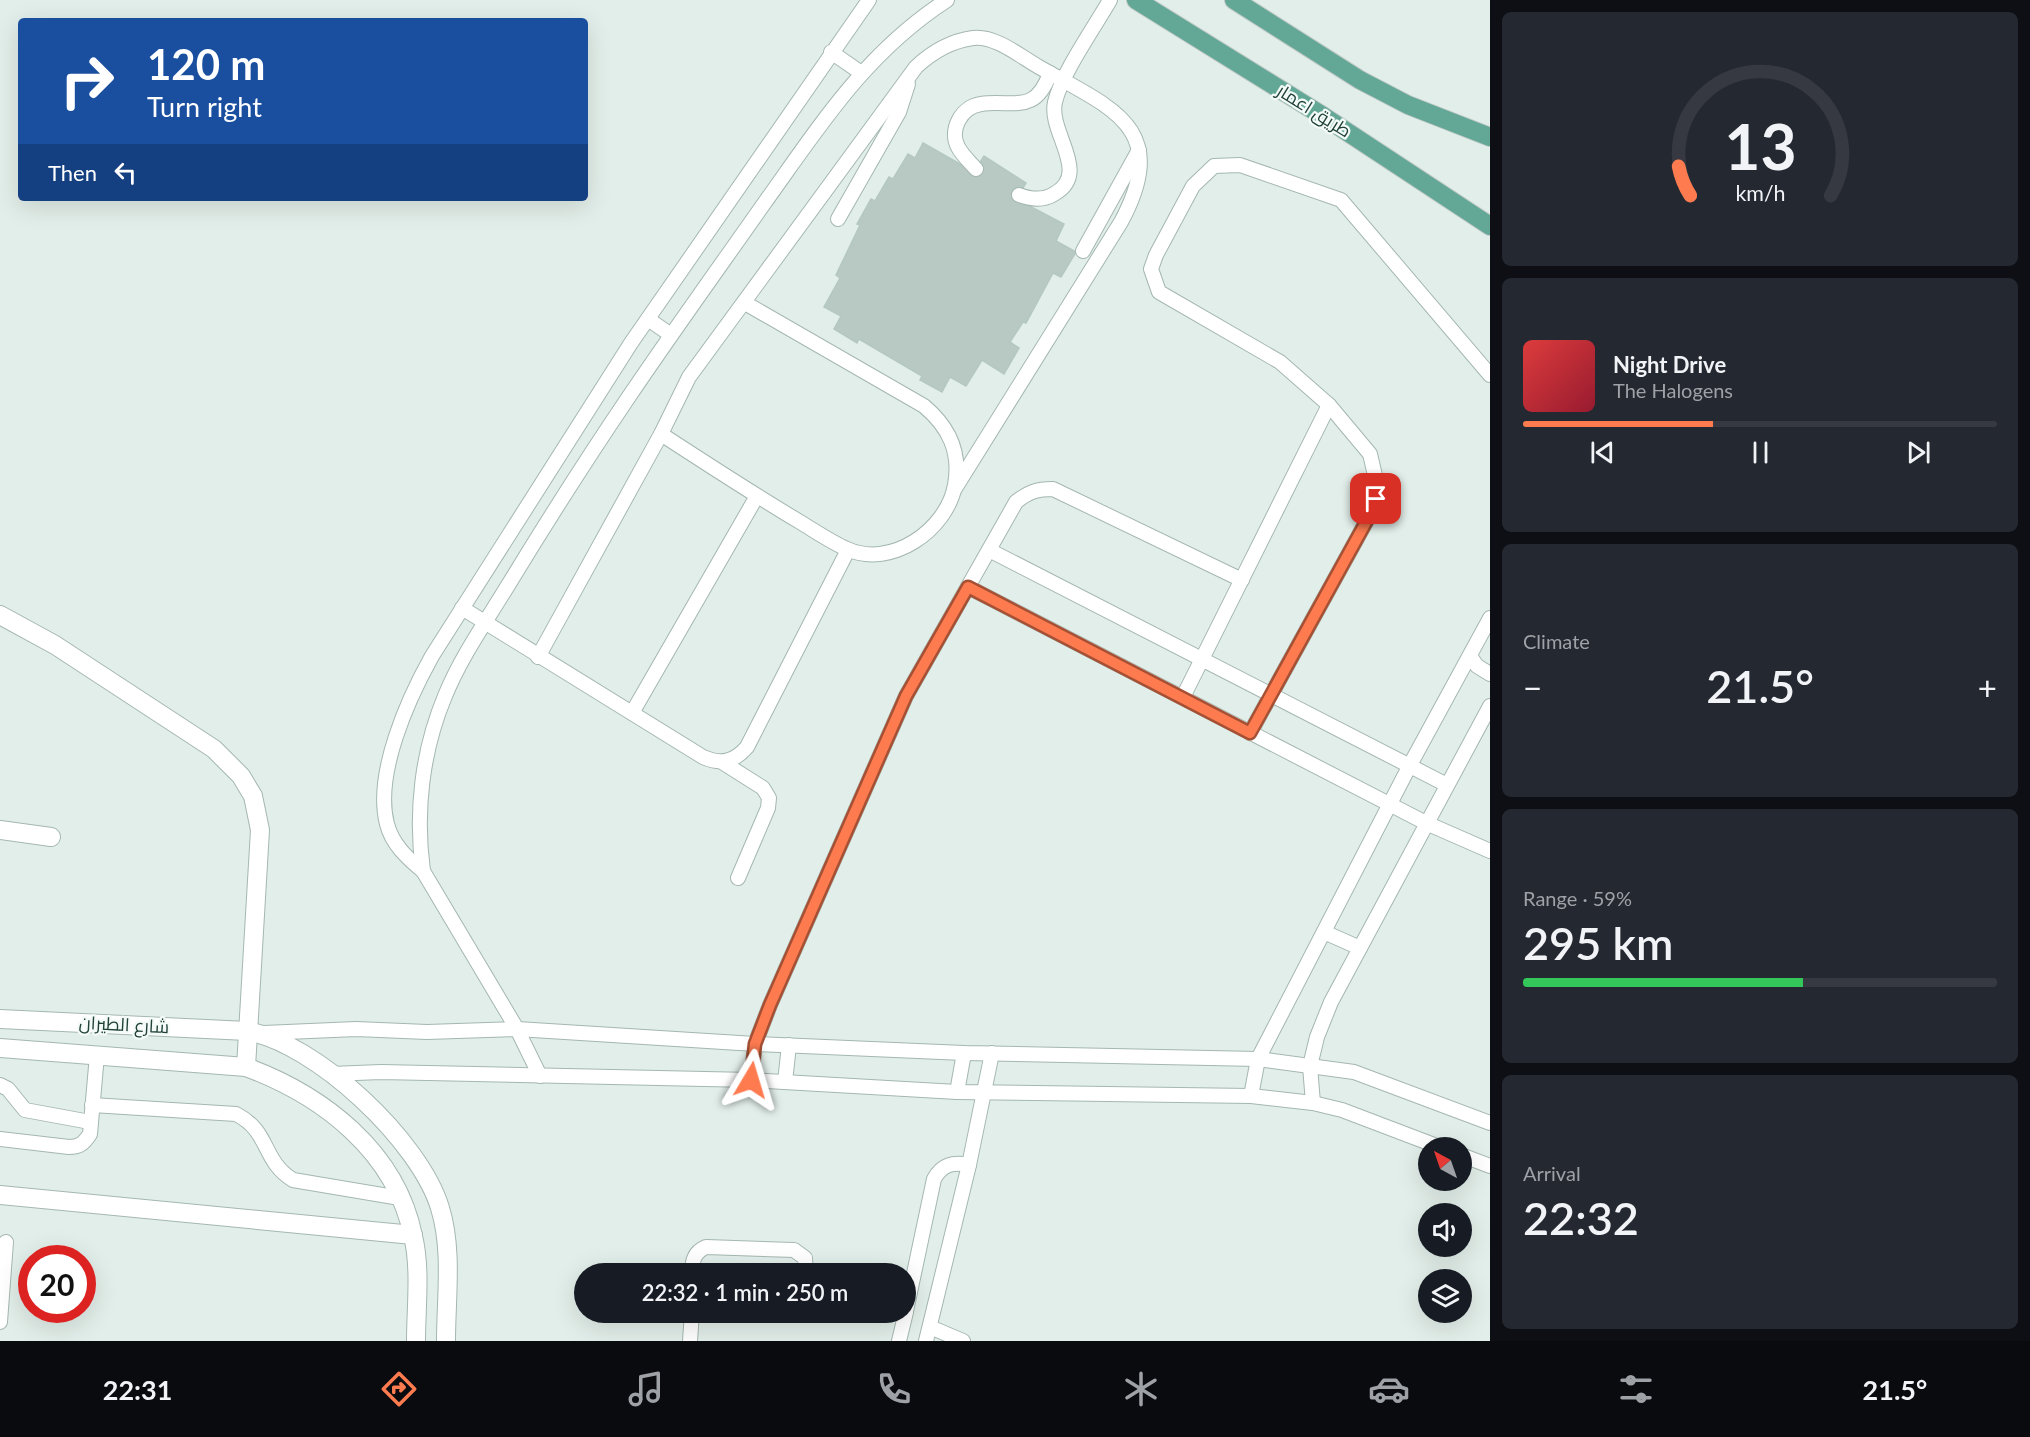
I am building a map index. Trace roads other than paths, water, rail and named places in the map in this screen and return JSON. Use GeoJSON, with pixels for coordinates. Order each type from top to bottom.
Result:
{"type":"FeatureCollection","features":[{"type":"Feature","properties":{"kind":"main road","name":"طريق اعمار"},"geometry":{"type":"LineString","coordinates":[[1136,0],[1359,139],[1490,226]]}},
{"type":"Feature","properties":{"kind":"main road"},"geometry":{"type":"LineString","coordinates":[[1234,0],[1360,80],[1408,105],[1490,137]]}},
{"type":"Feature","properties":{"kind":"street"},"geometry":{"type":"LineString","coordinates":[[0,615],[55,645],[214,749],[241,776],[253,796],[260,830],[254,1032],[246,1067]]}},
{"type":"Feature","properties":{"kind":"street"},"geometry":{"type":"LineString","coordinates":[[0,830],[51,837]]}},
{"type":"Feature","properties":{"kind":"street","name":"شارع الطيران"},"geometry":{"type":"LineString","coordinates":[[0,1019],[254,1032]]}},
{"type":"Feature","properties":{"kind":"street"},"geometry":{"type":"LineString","coordinates":[[254,1032],[292,1048],[330,1074],[392,1128],[422,1170],[440,1207],[446,1236],[446,1341]]}},
{"type":"Feature","properties":{"kind":"street","name":"شارع الطيران"},"geometry":{"type":"LineString","coordinates":[[0,1048],[246,1067],[299,1090],[337,1116],[376,1159],[400,1198],[413,1235],[417,1264],[416,1341]]}},
{"type":"Feature","properties":{"kind":"street"},"geometry":{"type":"LineString","coordinates":[[0,1195],[413,1235]]}},
{"type":"Feature","properties":{"kind":"lane"},"geometry":{"type":"LineString","coordinates":[[540,1076],[517,1029],[423,871],[407,858],[395,843],[387,824],[384,804],[389,762],[413,690],[462,608],[648,319],[869,0]]}},
{"type":"Feature","properties":{"kind":"lane"},"geometry":{"type":"LineString","coordinates":[[423,871],[419,833],[420,792],[431,741],[444,698],[459,666],[484,624],[572,480],[670,335],[860,72],[917,19],[947,0]]}},
{"type":"Feature","properties":{"kind":"lane"},"geometry":{"type":"LineString","coordinates":[[1018,195],[1038,199],[1050,197],[1060,191],[1067,182],[1071,160],[1056,128],[1055,104],[1064,81],[1110,0]]}},
{"type":"Feature","properties":{"kind":"lane"},"geometry":{"type":"LineString","coordinates":[[538,657],[661,434],[689,377],[909,76],[934,52],[974,38],[1003,46],[1116,112],[1126,123],[1139,150],[1141,167],[1139,183],[1121,222],[954,490],[940,519],[917,540],[883,552],[848,550],[757,496],[661,434]]}},
{"type":"Feature","properties":{"kind":"lane"},"geometry":{"type":"LineString","coordinates":[[831,52],[860,72]]}},
{"type":"Feature","properties":{"kind":"lane"},"geometry":{"type":"LineString","coordinates":[[976,169],[958,147],[955,137],[956,128],[965,111],[981,104],[1025,103],[1041,91],[1050,74]]}},
{"type":"Feature","properties":{"kind":"lane"},"geometry":{"type":"LineString","coordinates":[[838,219],[899,112],[909,76]]}},
{"type":"Feature","properties":{"kind":"lane"},"geometry":{"type":"LineString","coordinates":[[1083,251],[1139,150]]}},
{"type":"Feature","properties":{"kind":"lane"},"geometry":{"type":"LineString","coordinates":[[1250,733],[1371,513],[1376,499],[1376,477],[1370,454],[1329,405],[1280,362],[1166,298],[1155,285],[1151,269],[1156,255],[1193,186],[1214,166],[1240,165],[1341,200],[1490,375]]}},
{"type":"Feature","properties":{"kind":"lane"},"geometry":{"type":"LineString","coordinates":[[745,303],[924,406],[935,416],[953,442],[957,458],[954,490]]}},
{"type":"Feature","properties":{"kind":"lane"},"geometry":{"type":"LineString","coordinates":[[648,319],[670,335]]}},
{"type":"Feature","properties":{"kind":"lane"},"geometry":{"type":"LineString","coordinates":[[1183,697],[1329,405]]}},
{"type":"Feature","properties":{"kind":"lane"},"geometry":{"type":"LineString","coordinates":[[751,1080],[755,1044],[906,696],[1016,502],[1033,491],[1053,489],[1242,580]]}},
{"type":"Feature","properties":{"kind":"lane"},"geometry":{"type":"LineString","coordinates":[[632,713],[757,496]]}},
{"type":"Feature","properties":{"kind":"lane"},"geometry":{"type":"LineString","coordinates":[[722,762],[732,760],[747,747],[848,550]]}},
{"type":"Feature","properties":{"kind":"lane"},"geometry":{"type":"LineString","coordinates":[[989,550],[1448,784]]}},
{"type":"Feature","properties":{"kind":"lane"},"geometry":{"type":"LineString","coordinates":[[968,587],[1426,823],[1490,851]]}},
{"type":"Feature","properties":{"kind":"lane"},"geometry":{"type":"LineString","coordinates":[[462,608],[484,624],[703,757],[722,762],[763,788],[770,802],[738,878]]}},
{"type":"Feature","properties":{"kind":"lane"},"geometry":{"type":"LineString","coordinates":[[1251,1096],[1258,1059],[1410,765],[1489,621]]}},
{"type":"Feature","properties":{"kind":"lane"},"geometry":{"type":"LineString","coordinates":[[1470,656],[1477,666],[1490,674]]}},
{"type":"Feature","properties":{"kind":"lane"},"geometry":{"type":"LineString","coordinates":[[1313,1103],[1310,1066],[1317,1037],[1331,1002],[1490,706]]}},
{"type":"Feature","properties":{"kind":"lane"},"geometry":{"type":"LineString","coordinates":[[1324,932],[1360,948]]}},
{"type":"Feature","properties":{"kind":"lane"},"geometry":{"type":"LineString","coordinates":[[254,1032],[356,1029],[427,1032],[517,1029],[755,1044],[964,1053],[1258,1059],[1354,1072],[1490,1123]]}},
{"type":"Feature","properties":{"kind":"lane"},"geometry":{"type":"LineString","coordinates":[[785,1082],[789,1045]]}},
{"type":"Feature","properties":{"kind":"lane"},"geometry":{"type":"LineString","coordinates":[[957,1092],[964,1053]]}},
{"type":"Feature","properties":{"kind":"lane"},"geometry":{"type":"LineString","coordinates":[[963,1341],[928,1334],[969,1165],[992,1053]]}},
{"type":"Feature","properties":{"kind":"lane"},"geometry":{"type":"LineString","coordinates":[[0,1139],[78,1147],[85,1142],[90,1134],[97,1055]]}},
{"type":"Feature","properties":{"kind":"lane"},"geometry":{"type":"LineString","coordinates":[[330,1074],[381,1072],[751,1080],[957,1092],[1251,1096],[1313,1103],[1342,1110],[1418,1139]]}},
{"type":"Feature","properties":{"kind":"lane"},"geometry":{"type":"LineString","coordinates":[[0,1085],[8,1089],[25,1110],[90,1122]]}},
{"type":"Feature","properties":{"kind":"lane"},"geometry":{"type":"LineString","coordinates":[[92,1105],[236,1114],[250,1121],[260,1133],[271,1161],[281,1173],[293,1180],[400,1198]]}},
{"type":"Feature","properties":{"kind":"lane"},"geometry":{"type":"LineString","coordinates":[[1472,1159],[1490,1166]]}},
{"type":"Feature","properties":{"kind":"lane"},"geometry":{"type":"LineString","coordinates":[[916,1263],[934,1179],[945,1166],[953,1163],[969,1165]]}},
{"type":"Feature","properties":{"kind":"lane"},"geometry":{"type":"LineString","coordinates":[[0,1322],[6,1242]]}},
{"type":"Feature","properties":{"kind":"lane"},"geometry":{"type":"LineString","coordinates":[[692,1263],[700,1250],[706,1247],[794,1250],[805,1258],[805,1263]]}},
{"type":"Feature","properties":{"kind":"lane"},"geometry":{"type":"LineString","coordinates":[[690,1341],[691,1323]]}},
{"type":"Feature","properties":{"kind":"lane"},"geometry":{"type":"LineString","coordinates":[[899,1341],[903,1323]]}}]}
